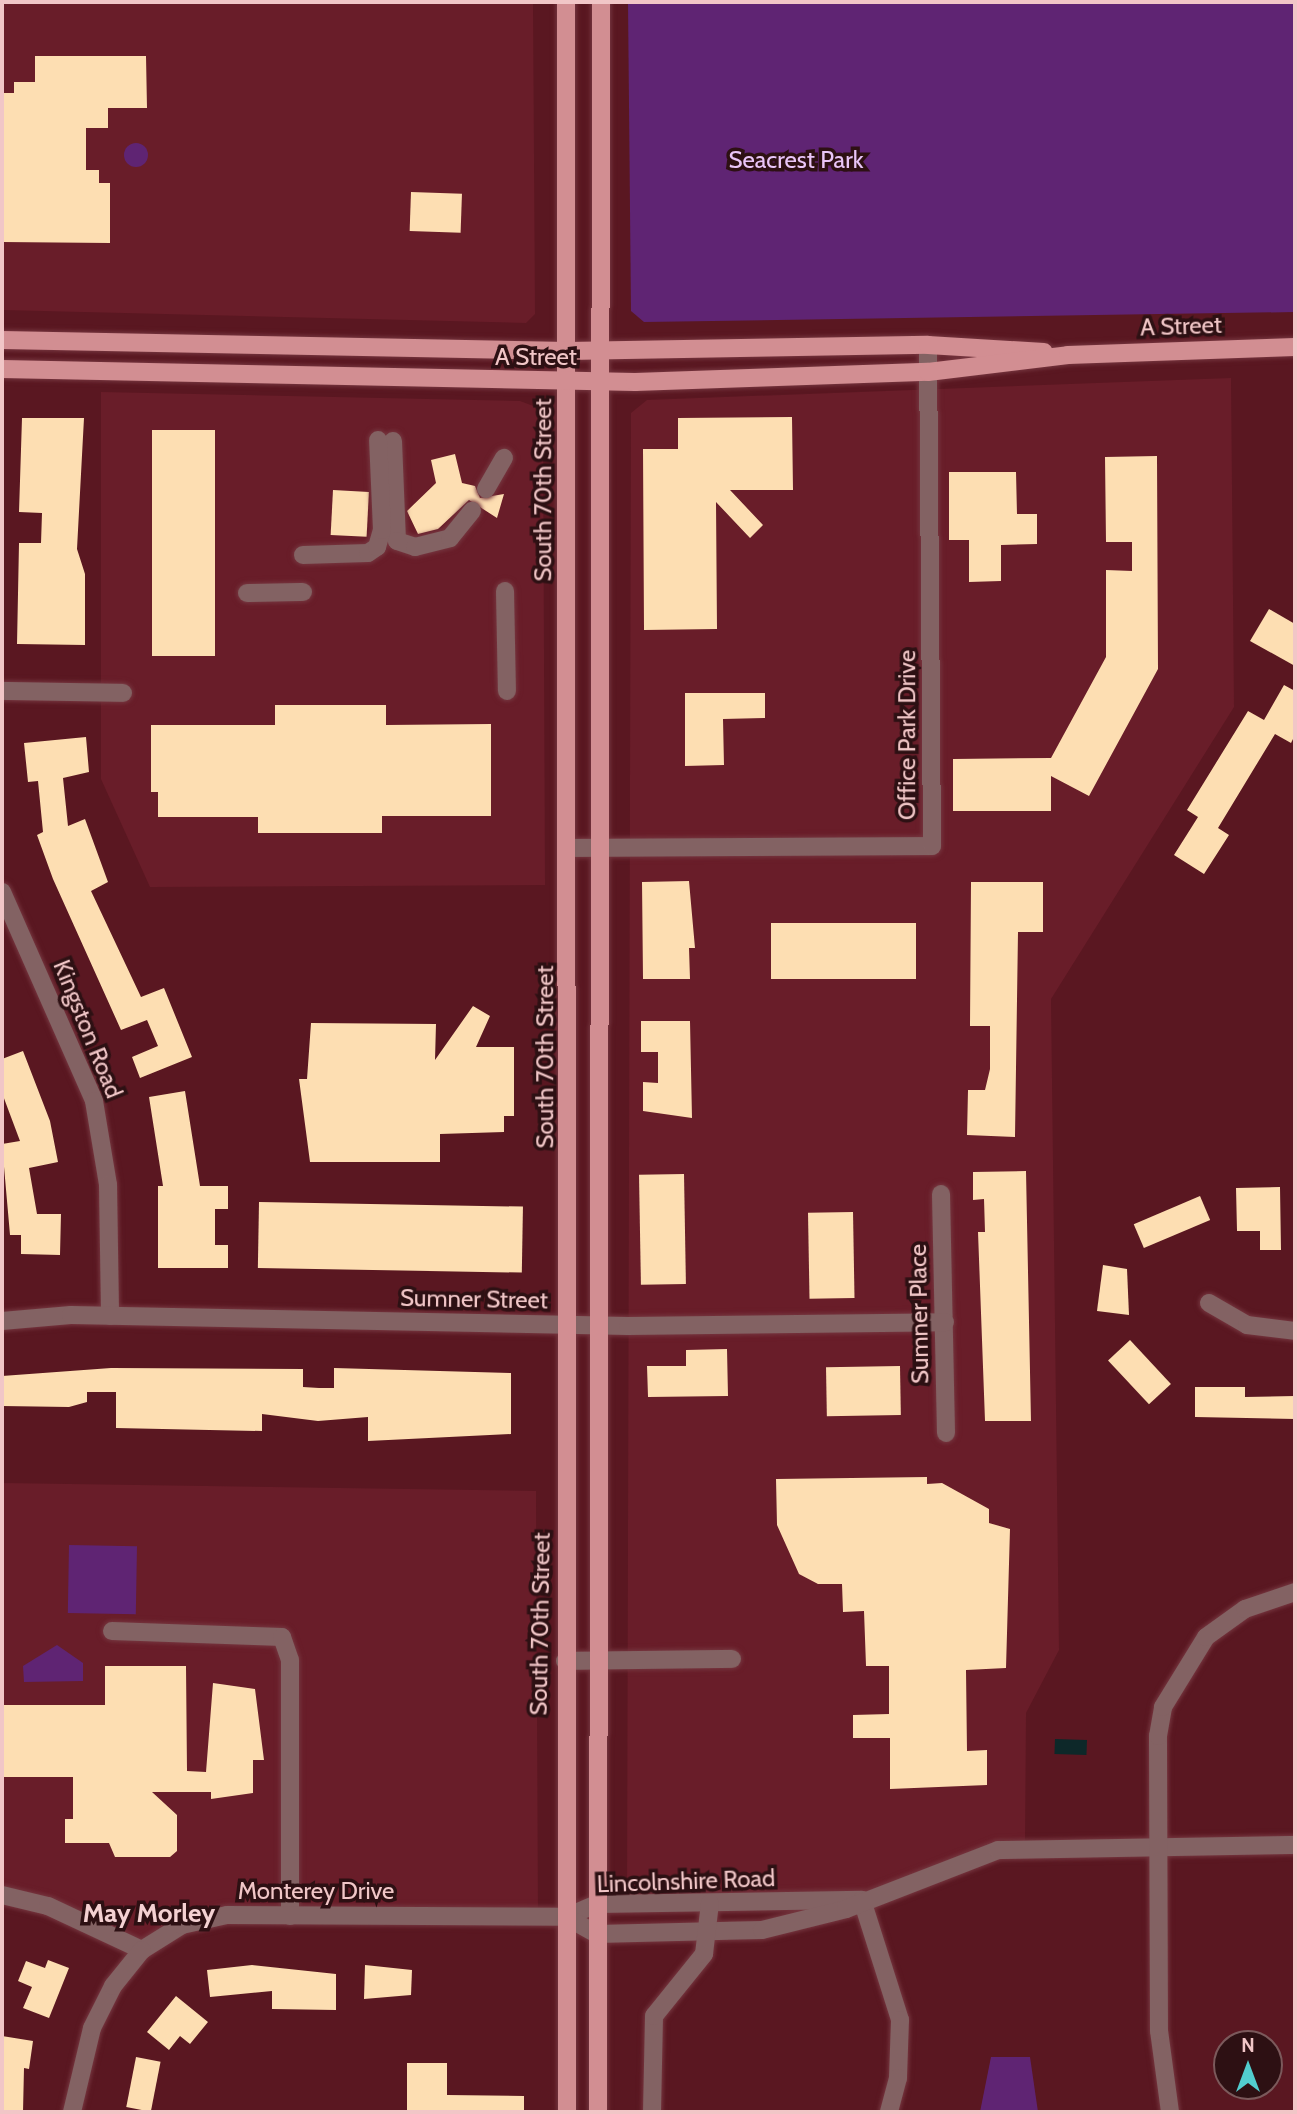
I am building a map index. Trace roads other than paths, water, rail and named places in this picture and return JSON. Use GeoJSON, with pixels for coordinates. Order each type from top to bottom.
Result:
{"type":"FeatureCollection","features":[{"type":"Feature","properties":{"kind":"main road","name":"South 70th Street"},"geometry":{"type":"LineString","coordinates":[[566,2],[569,848],[565,1661],[567,2112]]}},
{"type":"Feature","properties":{"kind":"main road"},"geometry":{"type":"LineString","coordinates":[[598,2112],[603,382],[601,2]]}},
{"type":"Feature","properties":{"kind":"main road","name":"A Street"},"geometry":{"type":"LineString","coordinates":[[2,340],[568,351],[928,345],[1068,355]]}},
{"type":"Feature","properties":{"kind":"main road","name":"A Street"},"geometry":{"type":"LineString","coordinates":[[2,369],[603,382],[928,372],[1068,355],[1295,347]]}},
{"type":"Feature","properties":{"kind":"street","name":"Office Park Drive"},"geometry":{"type":"LineString","coordinates":[[569,848],[932,846],[928,345]]}},
{"type":"Feature","properties":{"kind":"street"},"geometry":{"type":"LineString","coordinates":[[303,555],[368,553],[377,547],[382,530],[386,441],[397,541],[415,547],[450,538],[472,511]]}},
{"type":"Feature","properties":{"kind":"street"},"geometry":{"type":"LineString","coordinates":[[486,489],[504,458]]}},
{"type":"Feature","properties":{"kind":"street"},"geometry":{"type":"LineString","coordinates":[[505,591],[507,691]]}},
{"type":"Feature","properties":{"kind":"street"},"geometry":{"type":"LineString","coordinates":[[247,593],[303,592]]}},
{"type":"Feature","properties":{"kind":"street"},"geometry":{"type":"LineString","coordinates":[[2,691],[123,693]]}},
{"type":"Feature","properties":{"kind":"street","name":"Kingston Road"},"geometry":{"type":"LineString","coordinates":[[2,892],[94,1101],[108,1185],[110,1316]]}},
{"type":"Feature","properties":{"kind":"street","name":"Sumner Place"},"geometry":{"type":"LineString","coordinates":[[941,1194],[946,1433]]}},
{"type":"Feature","properties":{"kind":"street"},"geometry":{"type":"LineString","coordinates":[[1209,1303],[1247,1325],[1295,1331]]}},
{"type":"Feature","properties":{"kind":"street","name":"Sumner Street"},"geometry":{"type":"LineString","coordinates":[[2,1321],[110,1316],[568,1325],[945,1322]]}},
{"type":"Feature","properties":{"kind":"street"},"geometry":{"type":"LineString","coordinates":[[1170,2112],[1159,2031],[1158,1736],[1174,1680],[1224,1622],[1295,1592]]}},
{"type":"Feature","properties":{"kind":"street"},"geometry":{"type":"LineString","coordinates":[[112,1631],[282,1637],[290,1660],[290,1916]]}},
{"type":"Feature","properties":{"kind":"street"},"geometry":{"type":"LineString","coordinates":[[565,1661],[732,1659]]}},
{"type":"Feature","properties":{"kind":"street","name":"Lincolnshire Road"},"geometry":{"type":"LineString","coordinates":[[566,1917],[597,1934],[709,1933],[788,1926],[998,1850],[1295,1845]]}},
{"type":"Feature","properties":{"kind":"street"},"geometry":{"type":"LineString","coordinates":[[2,1895],[48,1906],[142,1950],[113,1986],[92,2028],[72,2112]]}},
{"type":"Feature","properties":{"kind":"street"},"geometry":{"type":"LineString","coordinates":[[862,1900],[900,2020],[898,2078],[889,2112]]}},
{"type":"Feature","properties":{"kind":"street","name":"Lincolnshire Road"},"geometry":{"type":"LineString","coordinates":[[566,1917],[597,1904],[862,1900]]}},
{"type":"Feature","properties":{"kind":"street"},"geometry":{"type":"LineString","coordinates":[[652,2112],[654,2016],[699,1962],[709,1933],[710,1903]]}},
{"type":"Feature","properties":{"kind":"street","name":"Monterey Drive"},"geometry":{"type":"LineString","coordinates":[[142,1950],[204,1919],[290,1916],[566,1917]]}},
{"type":"Feature","properties":{"kind":"water"},"geometry":{"type":"Polygon","coordinates":[[[1055,1739],[1087,1740],[1086,1755],[1054,1754],[1055,1739]]]}},
{"type":"Feature","properties":{"kind":"district","name":"May Morley"},"geometry":{"type":"Point","coordinates":[149,1914]}},
{"type":"Feature","properties":{"kind":"park label","name":"Seacrest Park"},"geometry":{"type":"Point","coordinates":[796,160]}}]}
